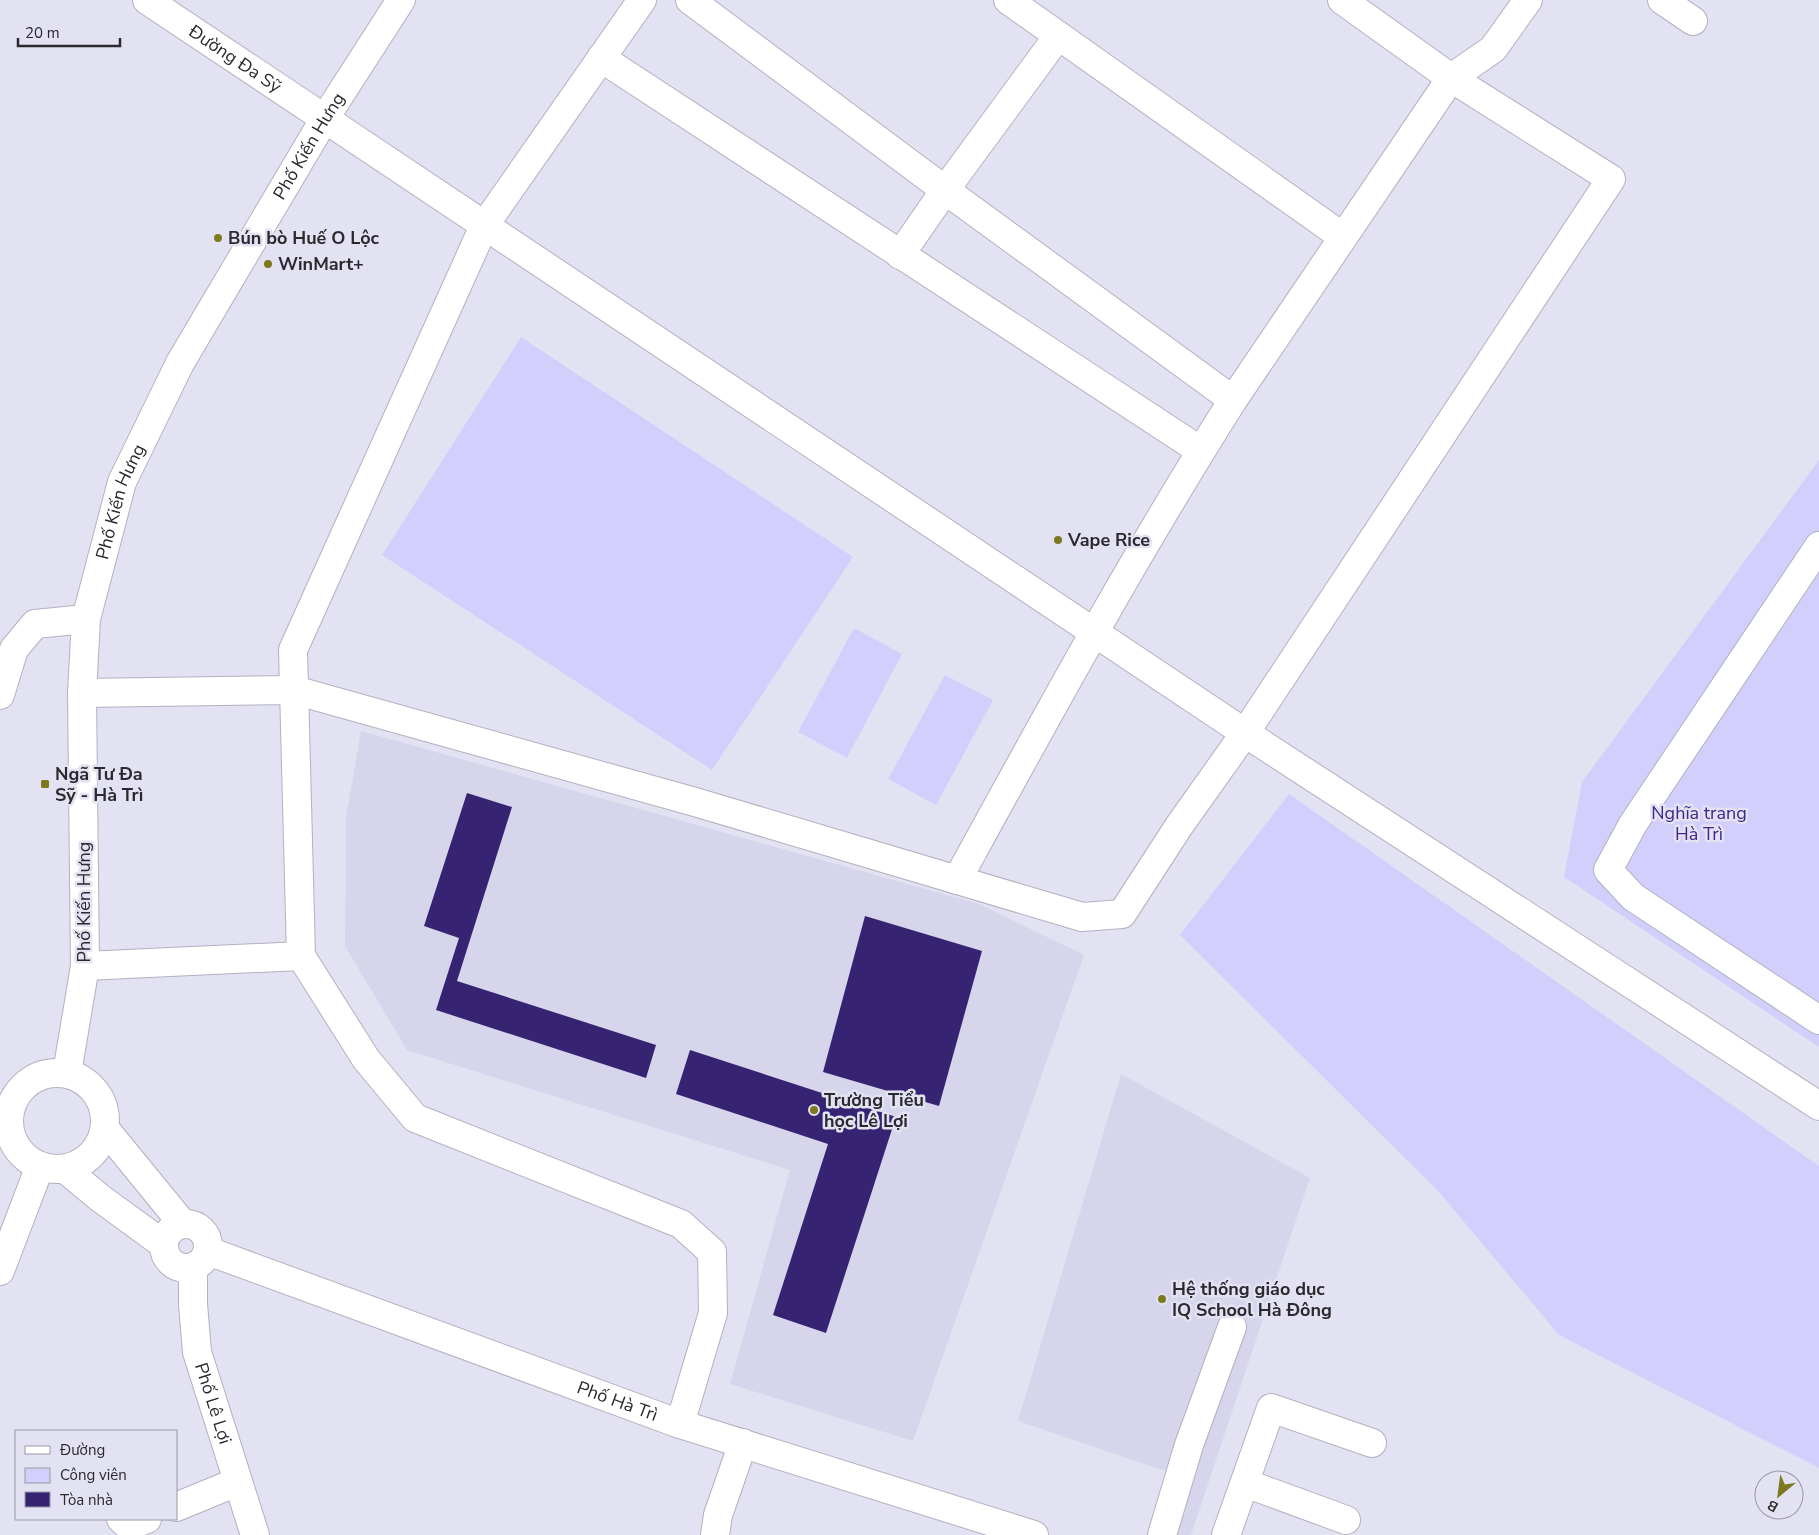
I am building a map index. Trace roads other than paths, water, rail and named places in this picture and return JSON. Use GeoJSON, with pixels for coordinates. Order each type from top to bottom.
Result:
{"type":"FeatureCollection","features":[{"type":"Feature","properties":{"kind":"street","name":"Đường Đa Sỹ"},"geometry":{"type":"LineString","coordinates":[[146,0],[1245,733],[1819,1106]]}},
{"type":"Feature","properties":{"kind":"street","name":"Phố Kiến Hưng"},"geometry":{"type":"LineString","coordinates":[[68,1073],[85,966],[82,693],[86,619],[122,482],[180,363],[325,118],[401,0]]}},
{"type":"Feature","properties":{"kind":"street"},"geometry":{"type":"LineString","coordinates":[[642,0],[484,226],[293,650],[301,956],[366,1059],[415,1118],[681,1224],[712,1252],[713,1313],[680,1424]]}},
{"type":"Feature","properties":{"kind":"street"},"geometry":{"type":"LineString","coordinates":[[690,0],[945,190],[1233,400]]}},
{"type":"Feature","properties":{"kind":"street"},"geometry":{"type":"LineString","coordinates":[[1008,0],[1343,237]]}},
{"type":"Feature","properties":{"kind":"street"},"geometry":{"type":"LineString","coordinates":[[82,693],[294,690],[692,812],[957,880],[1082,917],[1122,914],[1179,826],[1245,733],[1611,179],[1451,78],[1342,0]]}},
{"type":"Feature","properties":{"kind":"street"},"geometry":{"type":"LineString","coordinates":[[957,880],[1093,632],[1233,400],[1451,78],[1493,49],[1528,0]]}},
{"type":"Feature","properties":{"kind":"street"},"geometry":{"type":"LineString","coordinates":[[1662,0],[1693,21]]}},
{"type":"Feature","properties":{"kind":"street"},"geometry":{"type":"LineString","coordinates":[[900,255],[945,190],[1058,36]]}},
{"type":"Feature","properties":{"kind":"street"},"geometry":{"type":"LineString","coordinates":[[601,58],[1201,451]]}},
{"type":"Feature","properties":{"kind":"street"},"geometry":{"type":"LineString","coordinates":[[1819,546],[1633,824],[1608,870],[1633,897],[1819,1020]]}},
{"type":"Feature","properties":{"kind":"street"},"geometry":{"type":"LineString","coordinates":[[0,695],[14,649],[35,624],[86,619]]}},
{"type":"Feature","properties":{"kind":"street"},"geometry":{"type":"LineString","coordinates":[[85,966],[301,956]]}},
{"type":"Feature","properties":{"kind":"street"},"geometry":{"type":"LineString","coordinates":[[52,1168],[77,1166],[88,1160],[98,1148],[106,1130],[103,1105],[95,1090],[83,1080],[68,1073],[53,1072],[40,1075],[27,1083],[5,1103],[10,1135],[16,1148],[26,1159],[52,1168],[100,1198],[163,1244],[167,1258],[172,1264],[186,1268],[200,1259],[206,1236],[196,1225],[182,1223],[169,1230],[163,1244]]}},
{"type":"Feature","properties":{"kind":"street"},"geometry":{"type":"LineString","coordinates":[[106,1130],[182,1223]]}},
{"type":"Feature","properties":{"kind":"street"},"geometry":{"type":"LineString","coordinates":[[0,1272],[52,1168]]}},
{"type":"Feature","properties":{"kind":"street","name":"Phố Hà Trì"},"geometry":{"type":"LineString","coordinates":[[200,1259],[988,1528],[1034,1535]]}},
{"type":"Feature","properties":{"kind":"street","name":"Phố Lê Lợi"},"geometry":{"type":"LineString","coordinates":[[200,1259],[193,1304],[197,1352],[255,1535]]}},
{"type":"Feature","properties":{"kind":"street"},"geometry":{"type":"LineString","coordinates":[[1162,1535],[1189,1445],[1232,1327]]}},
{"type":"Feature","properties":{"kind":"street"},"geometry":{"type":"LineString","coordinates":[[1226,1535],[1271,1408],[1372,1443]]}},
{"type":"Feature","properties":{"kind":"street"},"geometry":{"type":"LineString","coordinates":[[715,1535],[718,1515],[743,1443]]}},
{"type":"Feature","properties":{"kind":"street"},"geometry":{"type":"LineString","coordinates":[[178,1506],[237,1482]]}},
{"type":"Feature","properties":{"kind":"street"},"geometry":{"type":"LineString","coordinates":[[1245,1483],[1346,1520]]}},
{"type":"Feature","properties":{"kind":"street"},"geometry":{"type":"LineString","coordinates":[[122,1520],[129,1526],[144,1520]]}},
{"type":"Feature","properties":{"kind":"place","name":"Bún bò Huế O Lộc"},"geometry":{"type":"Point","coordinates":[218,238]}},
{"type":"Feature","properties":{"kind":"place","name":"WinMart+"},"geometry":{"type":"Point","coordinates":[268,264]}},
{"type":"Feature","properties":{"kind":"place","name":"Vape Rice"},"geometry":{"type":"Point","coordinates":[1058,540]}},
{"type":"Feature","properties":{"kind":"place","name":"Ngã Tư Đa Sỹ - Hà Trì"},"geometry":{"type":"Point","coordinates":[45,784]}},
{"type":"Feature","properties":{"kind":"place","name":"Trường Tiểu học Lê Lợi"},"geometry":{"type":"Point","coordinates":[814,1110]}},
{"type":"Feature","properties":{"kind":"place","name":"Hệ thống giáo dục IQ School Hà Đông"},"geometry":{"type":"Point","coordinates":[1162,1299]}},
{"type":"Feature","properties":{"kind":"park label","name":"Nghĩa trang Hà Trì"},"geometry":{"type":"Point","coordinates":[1699,823]}}]}
